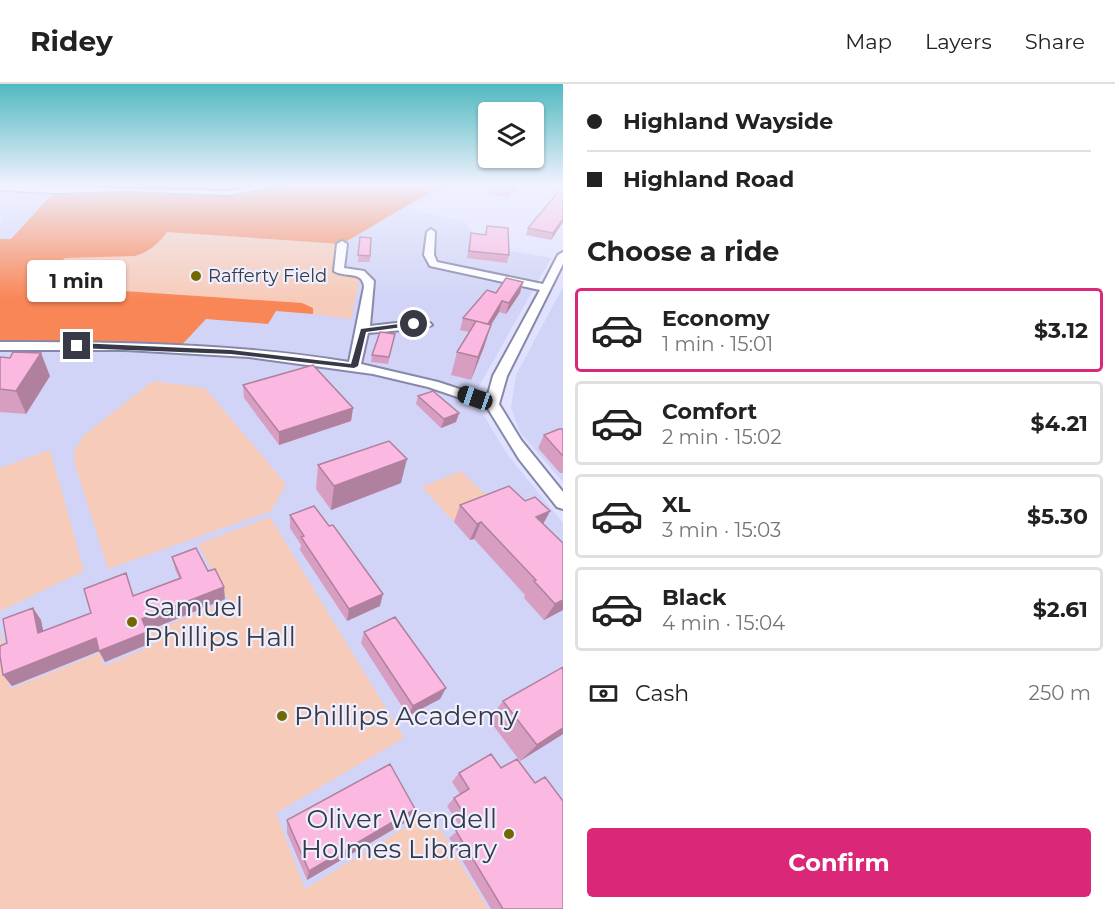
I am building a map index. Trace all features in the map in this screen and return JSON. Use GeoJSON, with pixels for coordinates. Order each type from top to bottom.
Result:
{"type":"FeatureCollection","features":[{"type":"Feature","properties":{"kind":"street"},"geometry":{"type":"LineString","coordinates":[[431,232],[429,255],[434,264],[547,288]]}},
{"type":"Feature","properties":{"kind":"street"},"geometry":{"type":"LineString","coordinates":[[342,244],[339,271],[358,273],[369,281],[370,291],[354,366]]}},
{"type":"Feature","properties":{"kind":"street"},"geometry":{"type":"LineString","coordinates":[[563,255],[500,376],[492,404],[503,426],[530,465],[563,503]]}},
{"type":"Feature","properties":{"kind":"street"},"geometry":{"type":"LineString","coordinates":[[363,330],[414,324],[426,325]]}},
{"type":"Feature","properties":{"kind":"street"},"geometry":{"type":"LineString","coordinates":[[0,346],[94,345],[281,356],[354,366],[462,393],[492,404]]}},
{"type":"Feature","properties":{"kind":"shaded area"},"geometry":{"type":"Polygon","coordinates":[[[26,222],[379,222],[342,244],[167,232],[153,247],[135,256],[65,258],[42,279],[50,286],[302,303],[313,308],[313,314],[276,311],[268,324],[206,319],[178,349],[0,346],[0,239],[11,239],[26,222]]]}},
{"type":"Feature","properties":{"kind":"shaded area"},"geometry":{"type":"Polygon","coordinates":[[[465,222],[484,246],[551,258],[477,390],[334,359],[289,353],[199,345],[0,342],[0,223],[465,222]]]}},
{"type":"Feature","properties":{"kind":"shaded area","name":"Rafferty Field"},"geometry":{"type":"Polygon","coordinates":[[[167,232],[342,244],[339,263],[334,274],[360,277],[351,319],[313,314],[313,308],[49,286],[42,279],[65,257],[135,256],[153,247],[167,232]]]}},
{"type":"Feature","properties":{"kind":"shaded area"},"geometry":{"type":"Polygon","coordinates":[[[563,287],[563,482],[520,432],[511,408],[516,375],[563,287]]]}},
{"type":"Feature","properties":{"kind":"shaded area","name":"Phillips Academy"},"geometry":{"type":"Polygon","coordinates":[[[0,350],[161,351],[260,357],[353,370],[413,385],[478,406],[507,454],[563,523],[563,909],[0,909],[0,350]]]}},
{"type":"Feature","properties":{"kind":"shaded area"},"geometry":{"type":"Polygon","coordinates":[[[153,381],[205,388],[286,484],[271,511],[108,569],[75,465],[74,451],[84,435],[153,381]]]}},
{"type":"Feature","properties":{"kind":"shaded area"},"geometry":{"type":"Polygon","coordinates":[[[50,450],[84,571],[0,611],[0,468],[50,450]]]}},
{"type":"Feature","properties":{"kind":"shaded area"},"geometry":{"type":"Polygon","coordinates":[[[461,471],[487,496],[491,507],[454,522],[422,487],[461,471]]]}},
{"type":"Feature","properties":{"kind":"shaded area"},"geometry":{"type":"Polygon","coordinates":[[[270,517],[404,738],[276,813],[305,889],[430,812],[488,909],[0,909],[0,629],[10,689],[100,653],[104,666],[154,645],[150,632],[228,600],[198,544],[270,517]]]}},
{"type":"Feature","properties":{"kind":"building"},"geometry":{"type":"Polygon","coordinates":[[[533,222],[560,222],[553,233],[528,228],[533,222]]]}},
{"type":"Feature","properties":{"kind":"building"},"geometry":{"type":"Polygon","coordinates":[[[487,226],[508,228],[509,255],[469,251],[471,233],[486,235],[487,226]]]}},
{"type":"Feature","properties":{"kind":"building"},"geometry":{"type":"Polygon","coordinates":[[[360,237],[371,238],[370,256],[358,255],[360,237]]]}},
{"type":"Feature","properties":{"kind":"building"},"geometry":{"type":"Polygon","coordinates":[[[506,278],[523,282],[509,303],[502,301],[488,324],[463,318],[487,290],[496,293],[506,278]]]}},
{"type":"Feature","properties":{"kind":"building"},"geometry":{"type":"Polygon","coordinates":[[[476,321],[491,325],[478,357],[457,352],[476,321]]]}},
{"type":"Feature","properties":{"kind":"building"},"geometry":{"type":"Polygon","coordinates":[[[380,332],[395,334],[389,357],[372,355],[380,332]]]}},
{"type":"Feature","properties":{"kind":"building"},"geometry":{"type":"Polygon","coordinates":[[[13,352],[41,353],[16,391],[0,389],[0,357],[10,358],[13,352]]]}},
{"type":"Feature","properties":{"kind":"building"},"geometry":{"type":"Polygon","coordinates":[[[313,365],[353,408],[279,432],[243,385],[313,365]]]}},
{"type":"Feature","properties":{"kind":"building"},"geometry":{"type":"Polygon","coordinates":[[[433,391],[459,413],[444,419],[418,396],[433,391]]]}},
{"type":"Feature","properties":{"kind":"building"},"geometry":{"type":"Polygon","coordinates":[[[563,429],[563,456],[544,435],[563,429]]]}},
{"type":"Feature","properties":{"kind":"building"},"geometry":{"type":"Polygon","coordinates":[[[389,441],[407,459],[334,486],[318,465],[389,441]]]}},
{"type":"Feature","properties":{"kind":"building"},"geometry":{"type":"Polygon","coordinates":[[[509,486],[525,501],[535,497],[550,511],[536,517],[563,543],[563,600],[555,604],[534,581],[536,580],[481,522],[477,524],[460,505],[509,486]]]}},
{"type":"Feature","properties":{"kind":"building"},"geometry":{"type":"Polygon","coordinates":[[[314,506],[329,526],[333,525],[383,594],[349,609],[301,537],[304,536],[290,515],[314,506]]]}},
{"type":"Feature","properties":{"kind":"building","name":"Samuel Phillips Hall"},"geometry":{"type":"Polygon","coordinates":[[[196,548],[208,571],[215,569],[224,587],[142,619],[147,632],[99,651],[96,638],[3,675],[0,646],[7,643],[3,619],[33,608],[38,633],[91,613],[84,589],[126,573],[133,596],[181,578],[172,557],[196,548]]]}},
{"type":"Feature","properties":{"kind":"building"},"geometry":{"type":"Polygon","coordinates":[[[395,617],[446,688],[413,706],[364,632],[395,617]]]}},
{"type":"Feature","properties":{"kind":"building"},"geometry":{"type":"Polygon","coordinates":[[[563,667],[563,728],[537,745],[503,701],[563,667]]]}},
{"type":"Feature","properties":{"kind":"building","name":"Oliver Wendell Holmes Library"},"geometry":{"type":"Polygon","coordinates":[[[491,754],[501,768],[517,759],[535,783],[545,777],[563,801],[563,909],[503,909],[456,831],[469,822],[454,798],[469,789],[459,773],[491,754]]]}},
{"type":"Feature","properties":{"kind":"building"},"geometry":{"type":"Polygon","coordinates":[[[390,764],[415,809],[309,871],[287,820],[390,764]]]}},
{"type":"Feature","properties":{"kind":"place","name":"Rafferty Field"},"geometry":{"type":"Point","coordinates":[196,276]}},
{"type":"Feature","properties":{"kind":"place","name":"Samuel Phillips Hall"},"geometry":{"type":"Point","coordinates":[132,622]}},
{"type":"Feature","properties":{"kind":"place","name":"Phillips Academy"},"geometry":{"type":"Point","coordinates":[282,716]}},
{"type":"Feature","properties":{"kind":"place","name":"Oliver Wendell Holmes Library"},"geometry":{"type":"Point","coordinates":[509,834]}},
{"type":"Feature","properties":{"kind":"route"},"geometry":{"type":"LineString","coordinates":[[77,346],[149,347],[231,352],[354,366],[363,330],[387,329],[414,324]]}}]}
